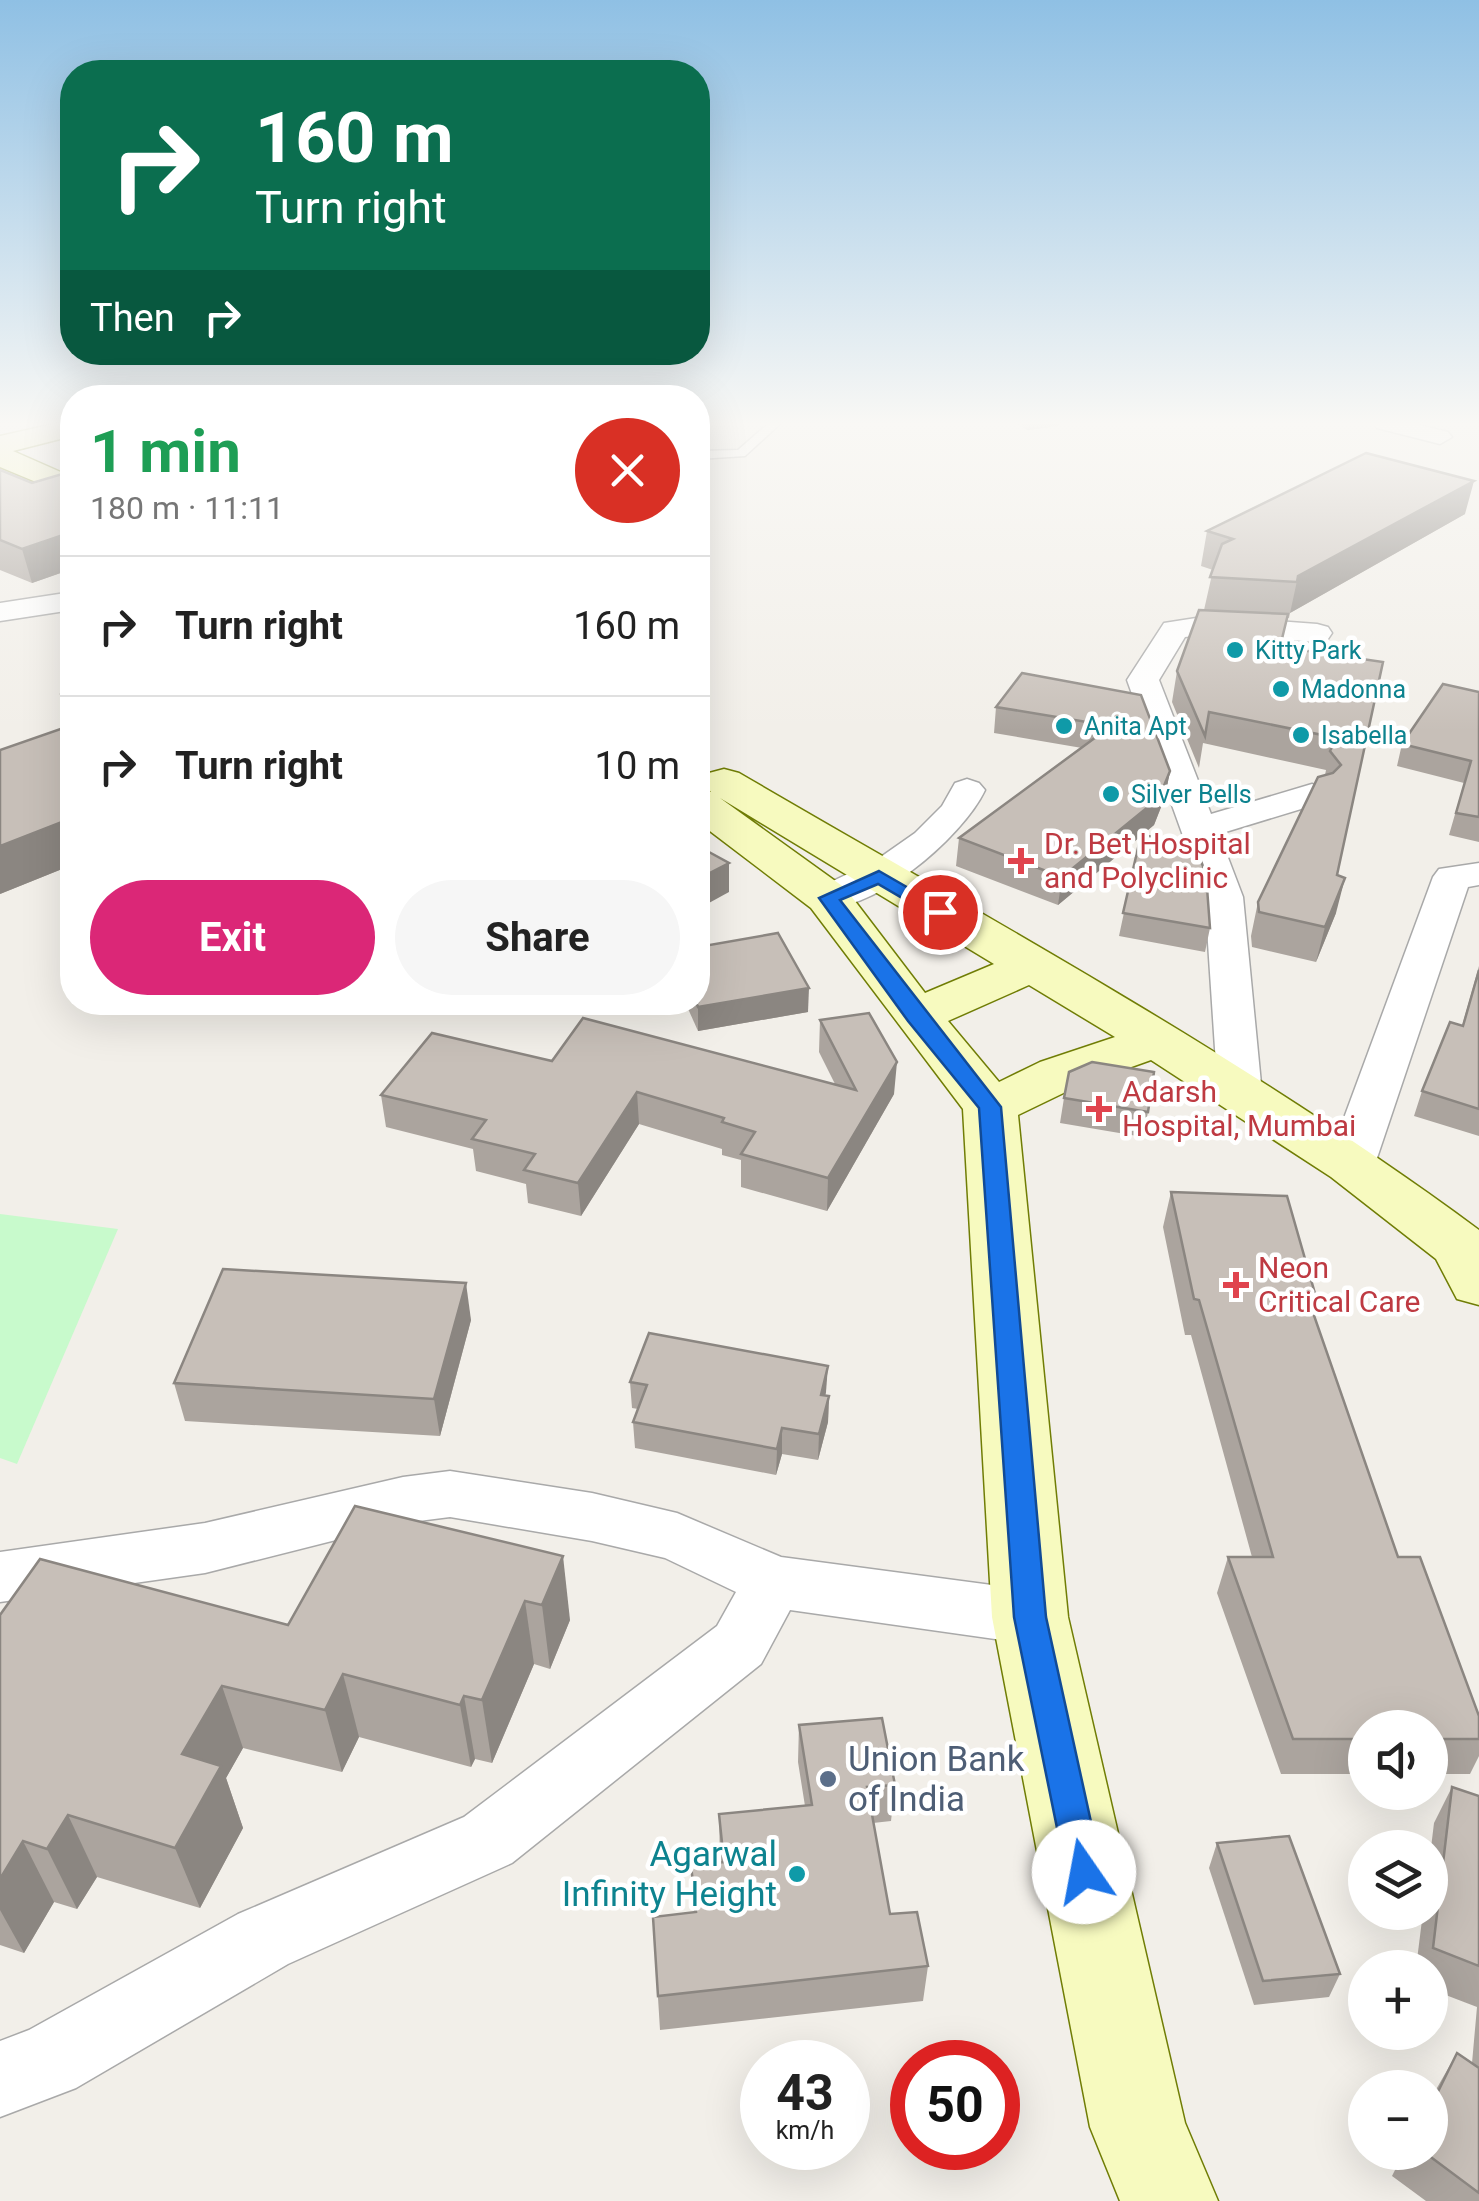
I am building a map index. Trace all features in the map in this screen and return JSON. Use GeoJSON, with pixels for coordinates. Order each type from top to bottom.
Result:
{"type":"FeatureCollection","features":[{"type":"Feature","properties":{"kind":"main road"},"geometry":{"type":"LineString","coordinates":[[710,775],[854,887],[916,1016],[990,1107],[1030,1617],[1138,2127],[1169,2201]]}},
{"type":"Feature","properties":{"kind":"main road"},"geometry":{"type":"LineString","coordinates":[[710,809],[854,887],[1031,966],[1157,1040],[1352,1164],[1472,1256]]}},
{"type":"Feature","properties":{"kind":"main road"},"geometry":{"type":"LineString","coordinates":[[916,1016],[1031,966]]}},
{"type":"Feature","properties":{"kind":"main road"},"geometry":{"type":"LineString","coordinates":[[990,1107],[1059,1074],[1157,1040]]}},
{"type":"Feature","properties":{"kind":"street"},"geometry":{"type":"LineString","coordinates":[[0,612],[60,603]]}},
{"type":"Feature","properties":{"kind":"street"},"geometry":{"type":"LineString","coordinates":[[1240,1094],[1224,898],[1143,680],[1175,628],[1209,626],[1316,633]]}},
{"type":"Feature","properties":{"kind":"street"},"geometry":{"type":"LineString","coordinates":[[854,887],[941,828],[963,802],[967,790]]}},
{"type":"Feature","properties":{"kind":"street"},"geometry":{"type":"LineString","coordinates":[[1198,828],[1312,796]]}},
{"type":"Feature","properties":{"kind":"street"},"geometry":{"type":"LineString","coordinates":[[1352,1164],[1452,877],[1479,874]]}},
{"type":"Feature","properties":{"kind":"street"},"geometry":{"type":"LineString","coordinates":[[0,1577],[205,1548],[403,1500],[450,1494],[592,1517],[677,1536],[774,1582],[1030,1617]]}},
{"type":"Feature","properties":{"kind":"street"},"geometry":{"type":"LineString","coordinates":[[0,2078],[49,2061],[263,1939],[488,1840],[739,1644],[774,1582]]}},
{"type":"Feature","properties":{"kind":"green space"},"geometry":{"type":"Polygon","coordinates":[[[0,1214],[118,1229],[17,1464],[0,1458],[0,1214]]]}},
{"type":"Feature","properties":{"kind":"building"},"geometry":{"type":"Polygon","coordinates":[[[0,526],[60,526],[60,536],[22,549],[0,540],[0,526]]]}},
{"type":"Feature","properties":{"kind":"building"},"geometry":{"type":"Polygon","coordinates":[[[1218,526],[1391,526],[1298,576],[1297,582],[1210,577],[1222,544],[1233,539],[1207,531],[1218,526]]]}},
{"type":"Feature","properties":{"kind":"building"},"geometry":{"type":"Polygon","coordinates":[[[1199,610],[1288,614],[1280,647],[1383,662],[1337,875],[1345,878],[1325,927],[1259,912],[1258,902],[1318,777],[1333,773],[1341,765],[1330,751],[1337,738],[1209,712],[1205,736],[1177,671],[1199,610]]]}},
{"type":"Feature","properties":{"kind":"building"},"geometry":{"type":"Polygon","coordinates":[[[1022,673],[1141,695],[1170,771],[1159,798],[1062,877],[959,838],[1111,726],[996,707],[1022,673]]]}},
{"type":"Feature","properties":{"kind":"building"},"geometry":{"type":"Polygon","coordinates":[[[1443,684],[1479,692],[1479,817],[1456,813],[1471,761],[1402,744],[1443,684]]]}},
{"type":"Feature","properties":{"kind":"building"},"geometry":{"type":"Polygon","coordinates":[[[60,729],[60,823],[0,846],[0,750],[60,729]]]}},
{"type":"Feature","properties":{"kind":"building"},"geometry":{"type":"Polygon","coordinates":[[[1141,835],[1194,843],[1206,874],[1210,928],[1123,913],[1141,835]]]}},
{"type":"Feature","properties":{"kind":"building"},"geometry":{"type":"Polygon","coordinates":[[[710,853],[729,863],[710,873],[710,853]]]}},
{"type":"Feature","properties":{"kind":"building"},"geometry":{"type":"Polygon","coordinates":[[[778,933],[809,988],[710,1005],[710,945],[778,933]]]}},
{"type":"Feature","properties":{"kind":"building"},"geometry":{"type":"Polygon","coordinates":[[[1479,970],[1479,1109],[1422,1091],[1450,1022],[1463,1026],[1479,970]]]}},
{"type":"Feature","properties":{"kind":"building"},"geometry":{"type":"Polygon","coordinates":[[[869,1013],[897,1062],[828,1178],[741,1154],[755,1132],[722,1122],[724,1118],[637,1092],[578,1183],[524,1170],[535,1154],[472,1139],[486,1120],[381,1095],[432,1033],[552,1061],[583,1018],[856,1090],[820,1020],[869,1013]]]}},
{"type":"Feature","properties":{"kind":"building"},"geometry":{"type":"Polygon","coordinates":[[[1092,1062],[1154,1072],[1148,1112],[1064,1098],[1069,1072],[1092,1062]]]}},
{"type":"Feature","properties":{"kind":"building"},"geometry":{"type":"Polygon","coordinates":[[[1171,1192],[1287,1196],[1318,1304],[1310,1304],[1398,1557],[1420,1557],[1479,1716],[1479,1739],[1448,1739],[1448,1710],[1348,1710],[1348,1739],[1293,1739],[1228,1557],[1273,1557],[1199,1300],[1194,1299],[1171,1192]]]}},
{"type":"Feature","properties":{"kind":"building"},"geometry":{"type":"Polygon","coordinates":[[[223,1269],[466,1283],[434,1399],[174,1383],[223,1269]]]}},
{"type":"Feature","properties":{"kind":"building"},"geometry":{"type":"Polygon","coordinates":[[[649,1333],[828,1366],[821,1395],[829,1396],[819,1434],[782,1428],[777,1449],[633,1422],[647,1385],[630,1382],[649,1333]]]}},
{"type":"Feature","properties":{"kind":"building"},"geometry":{"type":"Polygon","coordinates":[[[355,1506],[563,1556],[542,1605],[525,1601],[482,1700],[464,1696],[460,1705],[343,1674],[325,1710],[222,1686],[182,1754],[221,1766],[175,1848],[68,1815],[47,1849],[23,1841],[0,1879],[0,1615],[40,1559],[288,1625],[355,1506]]]}},
{"type":"Feature","properties":{"kind":"building","name":"Agarwal Infinity Height"},"geometry":{"type":"Polygon","coordinates":[[[882,1718],[895,1785],[867,1787],[890,1914],[917,1912],[928,1966],[658,1996],[653,1917],[696,1912],[691,1865],[724,1862],[719,1814],[812,1805],[799,1725],[882,1718]]]}},
{"type":"Feature","properties":{"kind":"building"},"geometry":{"type":"Polygon","coordinates":[[[1452,1787],[1479,1796],[1479,1966],[1448,1954],[1448,1950],[1433,1948],[1435,1930],[1448,1930],[1447,1830],[1452,1787]]]}},
{"type":"Feature","properties":{"kind":"building"},"geometry":{"type":"Polygon","coordinates":[[[1289,1836],[1340,1974],[1263,1981],[1217,1843],[1289,1836]]]}},
{"type":"Feature","properties":{"kind":"building"},"geometry":{"type":"Polygon","coordinates":[[[1457,2053],[1479,2068],[1479,2193],[1448,2170],[1448,2071],[1457,2053]]]}},
{"type":"Feature","properties":{"kind":"place","name":"Kitty Park"},"geometry":{"type":"Point","coordinates":[1235,650]}},
{"type":"Feature","properties":{"kind":"place","name":"Madonna"},"geometry":{"type":"Point","coordinates":[1281,689]}},
{"type":"Feature","properties":{"kind":"place","name":"Anita Apt"},"geometry":{"type":"Point","coordinates":[1064,726]}},
{"type":"Feature","properties":{"kind":"place","name":"Isabella"},"geometry":{"type":"Point","coordinates":[1301,735]}},
{"type":"Feature","properties":{"kind":"place","name":"Silver Bells"},"geometry":{"type":"Point","coordinates":[1111,794]}},
{"type":"Feature","properties":{"kind":"place","name":"Dr. Bet Hospital and Polyclinic"},"geometry":{"type":"Point","coordinates":[1021,861]}},
{"type":"Feature","properties":{"kind":"place","name":"Adarsh Hospital, Mumbai"},"geometry":{"type":"Point","coordinates":[1099,1109]}},
{"type":"Feature","properties":{"kind":"place","name":"Neon Critical Care"},"geometry":{"type":"Point","coordinates":[1236,1285]}},
{"type":"Feature","properties":{"kind":"place","name":"Union Bank of India"},"geometry":{"type":"Point","coordinates":[828,1779]}},
{"type":"Feature","properties":{"kind":"place","name":"Agarwal Infinity Height"},"geometry":{"type":"Point","coordinates":[797,1874]}},
{"type":"Feature","properties":{"kind":"route"},"geometry":{"type":"LineString","coordinates":[[940,912],[879,877],[828,898],[990,1107],[1030,1617],[1084,1872]]}}]}
